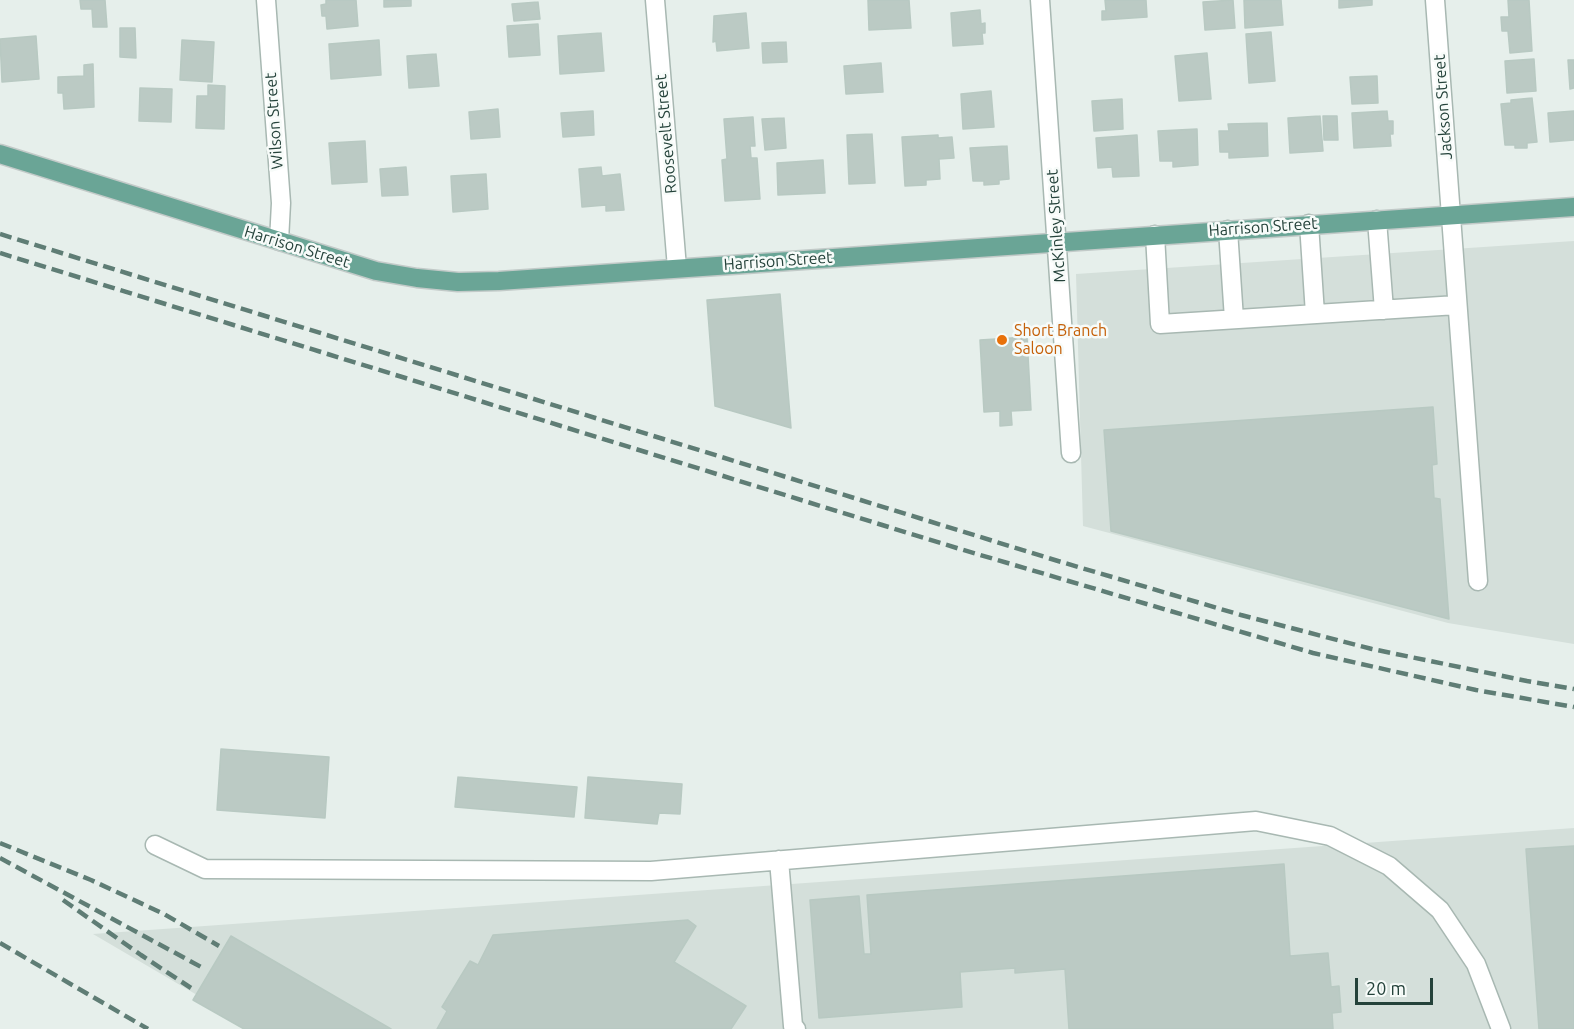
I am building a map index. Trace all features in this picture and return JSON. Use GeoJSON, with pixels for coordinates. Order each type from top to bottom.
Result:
{"type":"FeatureCollection","features":[{"type":"Feature","properties":{"kind":"main road","name":"Harrison Street"},"geometry":{"type":"LineString","coordinates":[[0,154],[376,271],[458,282],[1574,207]]}},
{"type":"Feature","properties":{"kind":"street","name":"Wilson Street"},"geometry":{"type":"LineString","coordinates":[[266,0],[280,203],[279,241]]}},
{"type":"Feature","properties":{"kind":"street","name":"Roosevelt Street"},"geometry":{"type":"LineString","coordinates":[[655,0],[676,268]]}},
{"type":"Feature","properties":{"kind":"street","name":"McKinley Street"},"geometry":{"type":"LineString","coordinates":[[1040,0],[1071,453]]}},
{"type":"Feature","properties":{"kind":"street","name":"Jackson Street"},"geometry":{"type":"LineString","coordinates":[[1435,0],[1478,581]]}},
{"type":"Feature","properties":{"kind":"street"},"geometry":{"type":"LineString","coordinates":[[1377,220],[1384,310]]}},
{"type":"Feature","properties":{"kind":"street"},"geometry":{"type":"LineString","coordinates":[[1309,224],[1315,314]]}},
{"type":"Feature","properties":{"kind":"street"},"geometry":{"type":"LineString","coordinates":[[1228,230],[1234,320]]}},
{"type":"Feature","properties":{"kind":"street"},"geometry":{"type":"LineString","coordinates":[[1155,235],[1160,324],[1457,305]]}},
{"type":"Feature","properties":{"kind":"street"},"geometry":{"type":"LineString","coordinates":[[155,845],[205,869],[651,871],[1256,821],[1330,836],[1389,866],[1440,909],[1476,964],[1501,1029]]}},
{"type":"Feature","properties":{"kind":"street"},"geometry":{"type":"LineString","coordinates":[[779,860],[793,1026],[796,1029]]}},
{"type":"Feature","properties":{"kind":"shaded area"},"geometry":{"type":"Polygon","coordinates":[[[1574,241],[1574,644],[1448,623],[1083,526],[1076,274],[1574,241]]]}},
{"type":"Feature","properties":{"kind":"shaded area"},"geometry":{"type":"Polygon","coordinates":[[[1574,828],[1574,1029],[255,1029],[93,934],[1574,828]]]}},
{"type":"Feature","properties":{"kind":"building"},"geometry":{"type":"Polygon","coordinates":[[[80,0],[105,0],[107,27],[93,27],[92,9],[81,9],[80,0]]]}},
{"type":"Feature","properties":{"kind":"building"},"geometry":{"type":"Polygon","coordinates":[[[326,0],[356,0],[358,26],[327,29],[326,16],[322,16],[321,5],[326,4],[326,0]]]}},
{"type":"Feature","properties":{"kind":"building"},"geometry":{"type":"Polygon","coordinates":[[[384,0],[411,0],[411,6],[384,7],[384,0]]]}},
{"type":"Feature","properties":{"kind":"building"},"geometry":{"type":"Polygon","coordinates":[[[868,0],[909,0],[911,28],[869,30],[868,0]]]}},
{"type":"Feature","properties":{"kind":"building"},"geometry":{"type":"Polygon","coordinates":[[[1105,0],[1146,0],[1147,17],[1102,20],[1102,11],[1106,11],[1105,0]]]}},
{"type":"Feature","properties":{"kind":"building"},"geometry":{"type":"Polygon","coordinates":[[[1233,0],[1235,28],[1205,30],[1203,2],[1233,0]]]}},
{"type":"Feature","properties":{"kind":"building"},"geometry":{"type":"Polygon","coordinates":[[[1244,0],[1281,0],[1283,25],[1245,28],[1244,0]]]}},
{"type":"Feature","properties":{"kind":"building"},"geometry":{"type":"Polygon","coordinates":[[[1339,0],[1372,0],[1372,5],[1339,8],[1339,0]]]}},
{"type":"Feature","properties":{"kind":"building"},"geometry":{"type":"Polygon","coordinates":[[[1508,0],[1529,0],[1532,51],[1510,53],[1508,31],[1502,31],[1501,17],[1509,17],[1508,0]]]}},
{"type":"Feature","properties":{"kind":"building"},"geometry":{"type":"Polygon","coordinates":[[[538,2],[540,19],[514,21],[512,4],[538,2]]]}},
{"type":"Feature","properties":{"kind":"building"},"geometry":{"type":"Polygon","coordinates":[[[980,10],[981,24],[985,23],[985,33],[982,33],[983,44],[953,46],[951,13],[980,10]]]}},
{"type":"Feature","properties":{"kind":"building"},"geometry":{"type":"Polygon","coordinates":[[[746,13],[749,48],[717,51],[716,41],[713,42],[714,16],[746,13]]]}},
{"type":"Feature","properties":{"kind":"building"},"geometry":{"type":"Polygon","coordinates":[[[538,24],[540,55],[509,57],[507,26],[538,24]]]}},
{"type":"Feature","properties":{"kind":"building"},"geometry":{"type":"Polygon","coordinates":[[[120,28],[135,28],[136,58],[120,57],[120,28]]]}},
{"type":"Feature","properties":{"kind":"building"},"geometry":{"type":"Polygon","coordinates":[[[1271,32],[1275,81],[1249,83],[1246,34],[1271,32]]]}},
{"type":"Feature","properties":{"kind":"building"},"geometry":{"type":"Polygon","coordinates":[[[601,33],[604,71],[560,74],[558,36],[601,33]]]}},
{"type":"Feature","properties":{"kind":"building"},"geometry":{"type":"Polygon","coordinates":[[[36,36],[39,79],[2,82],[0,39],[36,36]]]}},
{"type":"Feature","properties":{"kind":"building"},"geometry":{"type":"Polygon","coordinates":[[[182,40],[214,42],[212,82],[180,80],[182,40]]]}},
{"type":"Feature","properties":{"kind":"building"},"geometry":{"type":"Polygon","coordinates":[[[379,40],[381,75],[331,79],[329,44],[379,40]]]}},
{"type":"Feature","properties":{"kind":"building"},"geometry":{"type":"Polygon","coordinates":[[[786,42],[787,62],[763,63],[762,43],[786,42]]]}},
{"type":"Feature","properties":{"kind":"building"},"geometry":{"type":"Polygon","coordinates":[[[1207,53],[1211,99],[1179,101],[1175,56],[1207,53]]]}},
{"type":"Feature","properties":{"kind":"building"},"geometry":{"type":"Polygon","coordinates":[[[436,54],[439,86],[409,88],[407,56],[436,54]]]}},
{"type":"Feature","properties":{"kind":"building"},"geometry":{"type":"Polygon","coordinates":[[[1534,59],[1536,91],[1507,93],[1505,61],[1534,59]]]}},
{"type":"Feature","properties":{"kind":"building"},"geometry":{"type":"Polygon","coordinates":[[[1568,60],[1574,60],[1574,88],[1570,89],[1568,60]]]}},
{"type":"Feature","properties":{"kind":"building"},"geometry":{"type":"Polygon","coordinates":[[[881,63],[883,92],[846,94],[844,66],[881,63]]]}},
{"type":"Feature","properties":{"kind":"building"},"geometry":{"type":"Polygon","coordinates":[[[93,64],[94,107],[64,109],[63,93],[58,93],[58,77],[84,76],[84,65],[93,64]]]}},
{"type":"Feature","properties":{"kind":"building"},"geometry":{"type":"Polygon","coordinates":[[[1377,76],[1378,103],[1352,104],[1350,77],[1377,76]]]}},
{"type":"Feature","properties":{"kind":"building"},"geometry":{"type":"Polygon","coordinates":[[[208,85],[225,86],[224,129],[196,128],[197,96],[208,96],[208,85]]]}},
{"type":"Feature","properties":{"kind":"building"},"geometry":{"type":"Polygon","coordinates":[[[140,88],[172,89],[171,122],[139,121],[140,88]]]}},
{"type":"Feature","properties":{"kind":"building"},"geometry":{"type":"Polygon","coordinates":[[[991,91],[994,127],[963,129],[961,94],[991,91]]]}},
{"type":"Feature","properties":{"kind":"building"},"geometry":{"type":"Polygon","coordinates":[[[1532,98],[1537,142],[1527,143],[1527,148],[1505,145],[1501,104],[1511,103],[1511,100],[1532,98]]]}},
{"type":"Feature","properties":{"kind":"building"},"geometry":{"type":"Polygon","coordinates":[[[1122,99],[1123,129],[1094,131],[1092,101],[1122,99]]]}},
{"type":"Feature","properties":{"kind":"building"},"geometry":{"type":"Polygon","coordinates":[[[498,109],[500,137],[471,139],[469,112],[498,109]]]}},
{"type":"Feature","properties":{"kind":"building"},"geometry":{"type":"Polygon","coordinates":[[[593,111],[594,135],[563,137],[561,113],[593,111]]]}},
{"type":"Feature","properties":{"kind":"building"},"geometry":{"type":"Polygon","coordinates":[[[1387,111],[1388,121],[1393,121],[1393,134],[1390,134],[1391,146],[1354,148],[1352,113],[1387,111]]]}},
{"type":"Feature","properties":{"kind":"building"},"geometry":{"type":"Polygon","coordinates":[[[1574,111],[1574,140],[1550,142],[1548,113],[1574,111]]]}},
{"type":"Feature","properties":{"kind":"building"},"geometry":{"type":"Polygon","coordinates":[[[1320,116],[1323,151],[1290,153],[1288,118],[1320,116]]]}},
{"type":"Feature","properties":{"kind":"building"},"geometry":{"type":"Polygon","coordinates":[[[1323,116],[1337,116],[1338,140],[1324,140],[1323,116]]]}},
{"type":"Feature","properties":{"kind":"building"},"geometry":{"type":"Polygon","coordinates":[[[753,117],[755,146],[750,146],[751,158],[757,158],[760,199],[725,201],[722,160],[727,159],[724,119],[753,117]]]}},
{"type":"Feature","properties":{"kind":"building"},"geometry":{"type":"Polygon","coordinates":[[[784,118],[786,148],[765,150],[762,119],[784,118]]]}},
{"type":"Feature","properties":{"kind":"building"},"geometry":{"type":"Polygon","coordinates":[[[1267,123],[1268,156],[1229,158],[1229,152],[1220,152],[1219,131],[1229,131],[1228,124],[1267,123]]]}},
{"type":"Feature","properties":{"kind":"building"},"geometry":{"type":"Polygon","coordinates":[[[1197,129],[1198,165],[1173,167],[1173,161],[1160,161],[1158,131],[1197,129]]]}},
{"type":"Feature","properties":{"kind":"building"},"geometry":{"type":"Polygon","coordinates":[[[872,134],[875,183],[849,184],[847,135],[872,134]]]}},
{"type":"Feature","properties":{"kind":"building"},"geometry":{"type":"Polygon","coordinates":[[[938,135],[938,138],[952,137],[954,158],[939,159],[940,179],[926,180],[926,185],[905,186],[902,137],[938,135]]]}},
{"type":"Feature","properties":{"kind":"building"},"geometry":{"type":"Polygon","coordinates":[[[1137,135],[1139,176],[1113,177],[1112,167],[1098,168],[1096,138],[1137,135]]]}},
{"type":"Feature","properties":{"kind":"building"},"geometry":{"type":"Polygon","coordinates":[[[365,141],[367,182],[332,184],[329,143],[365,141]]]}},
{"type":"Feature","properties":{"kind":"building"},"geometry":{"type":"Polygon","coordinates":[[[1007,146],[1009,179],[999,180],[999,184],[984,185],[984,181],[973,181],[970,148],[1007,146]]]}},
{"type":"Feature","properties":{"kind":"building"},"geometry":{"type":"Polygon","coordinates":[[[823,160],[825,193],[778,195],[777,163],[823,160]]]}},
{"type":"Feature","properties":{"kind":"building"},"geometry":{"type":"Polygon","coordinates":[[[406,167],[408,195],[382,196],[380,169],[406,167]]]}},
{"type":"Feature","properties":{"kind":"building"},"geometry":{"type":"Polygon","coordinates":[[[601,167],[602,176],[620,174],[624,210],[606,211],[606,205],[582,207],[579,169],[601,167]]]}},
{"type":"Feature","properties":{"kind":"building"},"geometry":{"type":"Polygon","coordinates":[[[486,174],[488,209],[453,212],[451,176],[486,174]]]}},
{"type":"Feature","properties":{"kind":"building"},"geometry":{"type":"Polygon","coordinates":[[[780,294],[791,428],[715,406],[707,300],[780,294]]]}},
{"type":"Feature","properties":{"kind":"building"},"geometry":{"type":"Polygon","coordinates":[[[1027,337],[1031,410],[1011,411],[1012,425],[1000,426],[1000,411],[984,412],[980,340],[1027,337]]]}},
{"type":"Feature","properties":{"kind":"building"},"geometry":{"type":"Polygon","coordinates":[[[1433,407],[1437,464],[1432,465],[1434,498],[1440,499],[1449,619],[1111,531],[1104,430],[1433,407]]]}},
{"type":"Feature","properties":{"kind":"building"},"geometry":{"type":"Polygon","coordinates":[[[221,749],[329,757],[325,818],[217,810],[221,749]]]}},
{"type":"Feature","properties":{"kind":"building"},"geometry":{"type":"Polygon","coordinates":[[[458,777],[577,787],[574,817],[455,807],[458,777]]]}},
{"type":"Feature","properties":{"kind":"building"},"geometry":{"type":"Polygon","coordinates":[[[588,777],[682,784],[680,814],[659,813],[657,824],[585,818],[588,777]]]}},
{"type":"Feature","properties":{"kind":"building"},"geometry":{"type":"Polygon","coordinates":[[[1574,846],[1574,1029],[1539,1029],[1526,849],[1574,846]]]}},
{"type":"Feature","properties":{"kind":"building"},"geometry":{"type":"Polygon","coordinates":[[[1284,864],[1290,956],[1328,953],[1331,987],[1339,986],[1341,1012],[1332,1013],[1333,1029],[1069,1029],[1065,969],[1015,973],[1015,968],[960,972],[962,1007],[819,1018],[810,900],[859,896],[864,954],[871,954],[867,895],[1284,864]]]}},
{"type":"Feature","properties":{"kind":"building"},"geometry":{"type":"Polygon","coordinates":[[[688,920],[696,926],[674,962],[746,1006],[731,1029],[437,1029],[447,1011],[442,1007],[470,961],[478,965],[493,935],[688,920]]]}},
{"type":"Feature","properties":{"kind":"building"},"geometry":{"type":"Polygon","coordinates":[[[231,936],[391,1029],[244,1029],[193,1000],[231,936]]]}},
{"type":"Feature","properties":{"kind":"railway"},"geometry":{"type":"LineString","coordinates":[[0,234],[1058,561],[1241,615],[1372,649],[1574,689]]}},
{"type":"Feature","properties":{"kind":"railway"},"geometry":{"type":"LineString","coordinates":[[0,253],[960,549],[1313,653],[1476,690],[1574,707]]}},
{"type":"Feature","properties":{"kind":"railway"},"geometry":{"type":"LineString","coordinates":[[0,843],[91,880],[164,914],[219,946]]}},
{"type":"Feature","properties":{"kind":"railway"},"geometry":{"type":"LineString","coordinates":[[0,858],[203,968]]}},
{"type":"Feature","properties":{"kind":"railway"},"geometry":{"type":"LineString","coordinates":[[63,900],[191,988]]}},
{"type":"Feature","properties":{"kind":"railway"},"geometry":{"type":"LineString","coordinates":[[0,943],[148,1029]]}},
{"type":"Feature","properties":{"kind":"place","name":"Short Branch Saloon"},"geometry":{"type":"Point","coordinates":[1002,340]}}]}
